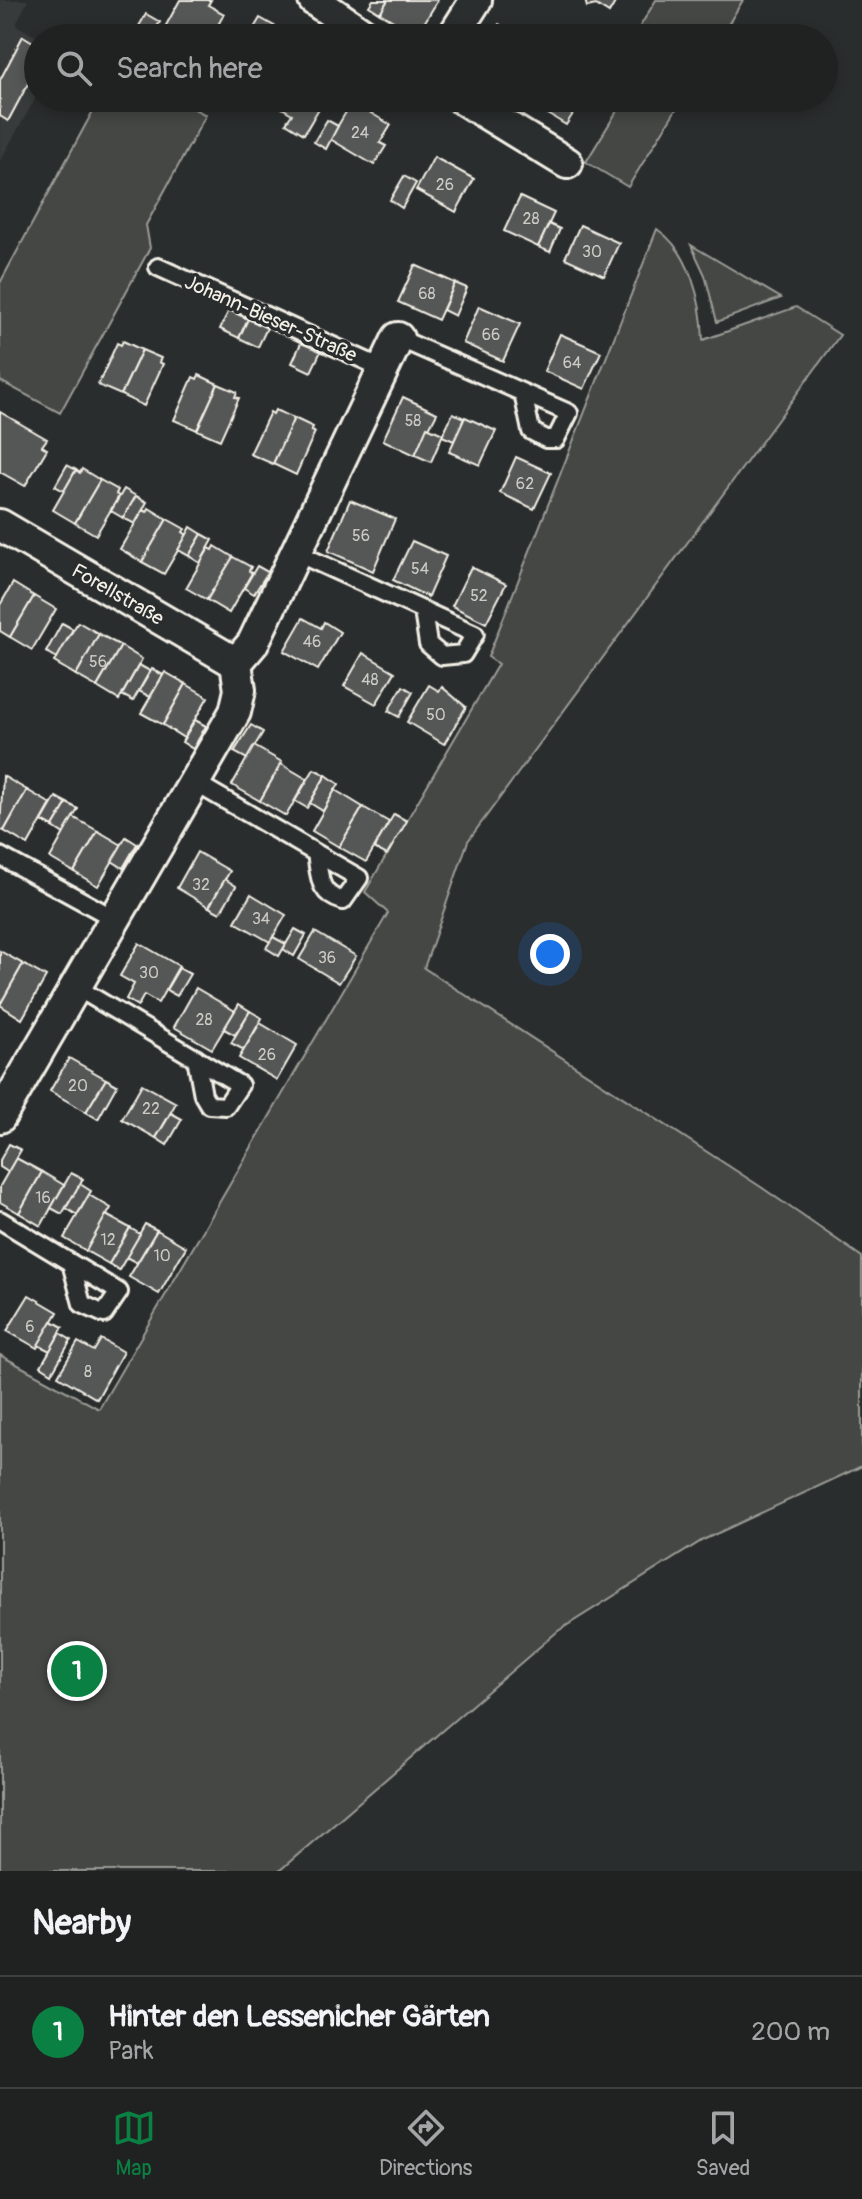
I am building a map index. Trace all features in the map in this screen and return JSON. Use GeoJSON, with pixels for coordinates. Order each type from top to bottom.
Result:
{"type":"FeatureCollection","features":[{"type":"Feature","properties":{"kind":"street"},"geometry":{"type":"LineString","coordinates":[[314,0],[349,24]]}},
{"type":"Feature","properties":{"kind":"street"},"geometry":{"type":"LineString","coordinates":[[461,24],[476,0]]}},
{"type":"Feature","properties":{"kind":"street"},"geometry":{"type":"LineString","coordinates":[[484,112],[567,163]]}},
{"type":"Feature","properties":{"kind":"street"},"geometry":{"type":"LineString","coordinates":[[0,1117],[235,712],[240,690],[236,663],[253,643],[398,338]]}},
{"type":"Feature","properties":{"kind":"street","name":"Forellstraße"},"geometry":{"type":"LineString","coordinates":[[0,525],[236,663]]}},
{"type":"Feature","properties":{"kind":"lane","name":"Johann-Bieser-Straße"},"geometry":{"type":"LineString","coordinates":[[158,267],[384,369]]}},
{"type":"Feature","properties":{"kind":"lane"},"geometry":{"type":"LineString","coordinates":[[398,338],[523,393]]}},
{"type":"Feature","properties":{"kind":"lane"},"geometry":{"type":"LineString","coordinates":[[297,553],[423,611]]}},
{"type":"Feature","properties":{"kind":"lane"},"geometry":{"type":"LineString","coordinates":[[194,782],[316,853]]}},
{"type":"Feature","properties":{"kind":"lane"},"geometry":{"type":"LineString","coordinates":[[0,856],[115,919]]}},
{"type":"Feature","properties":{"kind":"lane"},"geometry":{"type":"LineString","coordinates":[[76,987],[196,1058]]}},
{"type":"Feature","properties":{"kind":"lane"},"geometry":{"type":"LineString","coordinates":[[0,1220],[71,1263]]}},
{"type":"Feature","properties":{"kind":"shaded area"},"geometry":{"type":"Polygon","coordinates":[[[0,0],[28,0],[16,25],[24,30],[24,112],[28,112],[0,161],[0,0]]]}},
{"type":"Feature","properties":{"kind":"shaded area"},"geometry":{"type":"Polygon","coordinates":[[[656,0],[743,0],[728,24],[641,24],[656,0]]]}},
{"type":"Feature","properties":{"kind":"shaded area"},"geometry":{"type":"Polygon","coordinates":[[[92,112],[200,112],[206,115],[146,225],[150,248],[60,413],[0,381],[0,283],[92,112]]]}},
{"type":"Feature","properties":{"kind":"shaded area"},"geometry":{"type":"Polygon","coordinates":[[[616,112],[674,112],[628,187],[586,162],[616,112]]]}},
{"type":"Feature","properties":{"kind":"shaded area"},"geometry":{"type":"Polygon","coordinates":[[[657,229],[678,250],[692,278],[703,340],[796,307],[840,335],[468,841],[424,968],[761,1187],[862,1257],[862,1466],[703,1540],[558,1631],[279,1871],[0,1871],[0,1355],[99,1409],[388,913],[365,892],[498,664],[488,657],[657,229]]]}},
{"type":"Feature","properties":{"kind":"shaded area"},"geometry":{"type":"Polygon","coordinates":[[[691,245],[781,298],[717,322],[705,275],[691,245]]]}},
{"type":"Feature","properties":{"kind":"building"},"geometry":{"type":"Polygon","coordinates":[[[180,0],[211,0],[208,5],[224,14],[219,24],[167,24],[180,0]]]}},
{"type":"Feature","properties":{"kind":"building"},"geometry":{"type":"Polygon","coordinates":[[[373,0],[388,0],[380,13],[369,6],[373,0]]]}},
{"type":"Feature","properties":{"kind":"building"},"geometry":{"type":"Polygon","coordinates":[[[388,0],[438,0],[424,24],[398,24],[380,13],[388,0]]]}},
{"type":"Feature","properties":{"kind":"building"},"geometry":{"type":"Polygon","coordinates":[[[585,0],[621,0],[616,1],[609,13],[596,5],[587,7],[585,0]]]}},
{"type":"Feature","properties":{"kind":"building"},"geometry":{"type":"Polygon","coordinates":[[[146,14],[160,22],[159,24],[140,24],[146,14]]]}},
{"type":"Feature","properties":{"kind":"building"},"geometry":{"type":"Polygon","coordinates":[[[260,18],[271,24],[256,24],[260,18]]]}},
{"type":"Feature","properties":{"kind":"building"},"geometry":{"type":"Polygon","coordinates":[[[23,36],[24,91],[8,121],[0,116],[0,80],[23,36]]]}},
{"type":"Feature","properties":{"kind":"building"},"geometry":{"type":"Polygon","coordinates":[[[289,112],[317,112],[304,134],[286,123],[292,114],[289,112]]]}},
{"type":"Feature","properties":{"kind":"building"},"geometry":{"type":"Polygon","coordinates":[[[346,112],[369,112],[391,125],[380,143],[386,146],[374,165],[330,139],[346,112]]]}},
{"type":"Feature","properties":{"kind":"building"},"geometry":{"type":"Polygon","coordinates":[[[545,112],[574,112],[566,125],[545,112]]]}},
{"type":"Feature","properties":{"kind":"building"},"geometry":{"type":"Polygon","coordinates":[[[327,120],[338,126],[326,149],[314,142],[327,120]]]}},
{"type":"Feature","properties":{"kind":"building"},"geometry":{"type":"Polygon","coordinates":[[[434,157],[474,179],[456,212],[416,190],[434,157]]]}},
{"type":"Feature","properties":{"kind":"building"},"geometry":{"type":"Polygon","coordinates":[[[404,176],[416,183],[402,208],[390,200],[404,176]]]}},
{"type":"Feature","properties":{"kind":"building"},"geometry":{"type":"Polygon","coordinates":[[[520,197],[554,213],[538,247],[504,231],[520,197]]]}},
{"type":"Feature","properties":{"kind":"building"},"geometry":{"type":"Polygon","coordinates":[[[549,224],[560,229],[550,252],[538,247],[549,224]]]}},
{"type":"Feature","properties":{"kind":"building"},"geometry":{"type":"Polygon","coordinates":[[[580,225],[619,243],[604,276],[565,258],[580,225]]]}},
{"type":"Feature","properties":{"kind":"building"},"geometry":{"type":"Polygon","coordinates":[[[415,265],[455,283],[438,320],[398,302],[415,265]]]}},
{"type":"Feature","properties":{"kind":"building"},"geometry":{"type":"Polygon","coordinates":[[[455,283],[467,288],[455,316],[443,310],[455,283]]]}},
{"type":"Feature","properties":{"kind":"building"},"geometry":{"type":"Polygon","coordinates":[[[479,306],[520,324],[503,361],[463,343],[479,306]]]}},
{"type":"Feature","properties":{"kind":"building"},"geometry":{"type":"Polygon","coordinates":[[[229,310],[248,319],[239,338],[220,329],[229,310]]]}},
{"type":"Feature","properties":{"kind":"building"},"geometry":{"type":"Polygon","coordinates":[[[248,319],[267,328],[258,347],[239,338],[248,319]]]}},
{"type":"Feature","properties":{"kind":"building"},"geometry":{"type":"Polygon","coordinates":[[[560,334],[601,352],[584,389],[544,371],[560,334]]]}},
{"type":"Feature","properties":{"kind":"building"},"geometry":{"type":"Polygon","coordinates":[[[123,341],[142,350],[121,395],[98,385],[117,343],[121,345],[123,341]]]}},
{"type":"Feature","properties":{"kind":"building"},"geometry":{"type":"Polygon","coordinates":[[[301,343],[321,351],[311,372],[292,363],[301,343]]]}},
{"type":"Feature","properties":{"kind":"building"},"geometry":{"type":"Polygon","coordinates":[[[142,350],[161,358],[159,362],[163,364],[144,406],[121,395],[142,350]]]}},
{"type":"Feature","properties":{"kind":"building"},"geometry":{"type":"Polygon","coordinates":[[[199,375],[218,384],[197,430],[174,420],[193,377],[197,379],[199,375]]]}},
{"type":"Feature","properties":{"kind":"building"},"geometry":{"type":"Polygon","coordinates":[[[218,384],[237,392],[235,397],[239,398],[220,440],[197,430],[218,384]]]}},
{"type":"Feature","properties":{"kind":"building"},"geometry":{"type":"Polygon","coordinates":[[[403,397],[437,413],[415,455],[383,440],[403,397]]]}},
{"type":"Feature","properties":{"kind":"building"},"geometry":{"type":"Polygon","coordinates":[[[275,410],[294,418],[273,464],[250,454],[270,412],[273,414],[275,410]]]}},
{"type":"Feature","properties":{"kind":"building"},"geometry":{"type":"Polygon","coordinates":[[[0,412],[47,439],[42,446],[47,449],[25,486],[0,472],[0,412]]]}},
{"type":"Feature","properties":{"kind":"building"},"geometry":{"type":"Polygon","coordinates":[[[453,413],[464,418],[454,441],[442,436],[453,413]]]}},
{"type":"Feature","properties":{"kind":"building"},"geometry":{"type":"Polygon","coordinates":[[[465,417],[496,431],[480,465],[449,452],[465,417]]]}},
{"type":"Feature","properties":{"kind":"building"},"geometry":{"type":"Polygon","coordinates":[[[294,418],[313,427],[311,431],[315,432],[296,475],[273,464],[294,418]]]}},
{"type":"Feature","properties":{"kind":"building"},"geometry":{"type":"Polygon","coordinates":[[[427,427],[443,434],[431,462],[415,455],[427,427]]]}},
{"type":"Feature","properties":{"kind":"building"},"geometry":{"type":"Polygon","coordinates":[[[516,457],[551,473],[534,509],[500,493],[516,457]]]}},
{"type":"Feature","properties":{"kind":"building"},"geometry":{"type":"Polygon","coordinates":[[[67,465],[76,470],[64,491],[55,486],[67,465]]]}},
{"type":"Feature","properties":{"kind":"building"},"geometry":{"type":"Polygon","coordinates":[[[82,469],[100,480],[75,523],[53,510],[76,470],[80,473],[82,469]]]}},
{"type":"Feature","properties":{"kind":"building"},"geometry":{"type":"Polygon","coordinates":[[[100,480],[118,490],[116,494],[119,496],[96,535],[75,523],[100,480]]]}},
{"type":"Feature","properties":{"kind":"building"},"geometry":{"type":"Polygon","coordinates":[[[124,489],[136,496],[123,518],[111,511],[124,489]]]}},
{"type":"Feature","properties":{"kind":"building"},"geometry":{"type":"Polygon","coordinates":[[[136,496],[147,502],[135,524],[123,518],[136,496]]]}},
{"type":"Feature","properties":{"kind":"building"},"geometry":{"type":"Polygon","coordinates":[[[350,500],[395,519],[373,571],[328,551],[350,500]]]}},
{"type":"Feature","properties":{"kind":"building"},"geometry":{"type":"Polygon","coordinates":[[[149,508],[167,519],[142,562],[120,549],[143,510],[147,512],[149,508]]]}},
{"type":"Feature","properties":{"kind":"building"},"geometry":{"type":"Polygon","coordinates":[[[167,519],[185,529],[183,532],[187,535],[164,574],[142,562],[167,519]]]}},
{"type":"Feature","properties":{"kind":"building"},"geometry":{"type":"Polygon","coordinates":[[[191,527],[202,534],[189,556],[178,550],[191,527]]]}},
{"type":"Feature","properties":{"kind":"building"},"geometry":{"type":"Polygon","coordinates":[[[202,534],[213,540],[200,563],[189,556],[202,534]]]}},
{"type":"Feature","properties":{"kind":"building"},"geometry":{"type":"Polygon","coordinates":[[[412,541],[446,556],[428,597],[393,580],[412,541]]]}},
{"type":"Feature","properties":{"kind":"building"},"geometry":{"type":"Polygon","coordinates":[[[215,546],[233,557],[207,600],[186,588],[209,548],[213,550],[215,546]]]}},
{"type":"Feature","properties":{"kind":"building"},"geometry":{"type":"Polygon","coordinates":[[[233,557],[251,567],[249,571],[252,573],[229,613],[207,600],[233,557]]]}},
{"type":"Feature","properties":{"kind":"building"},"geometry":{"type":"Polygon","coordinates":[[[257,566],[268,572],[254,594],[244,588],[257,566]]]}},
{"type":"Feature","properties":{"kind":"building"},"geometry":{"type":"Polygon","coordinates":[[[471,567],[506,584],[486,623],[452,606],[471,567]]]}},
{"type":"Feature","properties":{"kind":"building"},"geometry":{"type":"Polygon","coordinates":[[[13,583],[34,596],[10,637],[0,631],[0,605],[13,583]]]}},
{"type":"Feature","properties":{"kind":"building"},"geometry":{"type":"Polygon","coordinates":[[[34,596],[56,609],[32,650],[10,637],[34,596]]]}},
{"type":"Feature","properties":{"kind":"building"},"geometry":{"type":"Polygon","coordinates":[[[303,618],[321,628],[324,622],[340,632],[318,670],[284,651],[303,618]]]}},
{"type":"Feature","properties":{"kind":"building"},"geometry":{"type":"Polygon","coordinates":[[[78,622],[99,634],[76,675],[54,662],[78,622]]]}},
{"type":"Feature","properties":{"kind":"building"},"geometry":{"type":"Polygon","coordinates":[[[62,623],[73,629],[57,658],[46,652],[62,623]]]}},
{"type":"Feature","properties":{"kind":"building"},"geometry":{"type":"Polygon","coordinates":[[[99,634],[121,646],[97,687],[76,675],[99,634]]]}},
{"type":"Feature","properties":{"kind":"building"},"geometry":{"type":"Polygon","coordinates":[[[121,646],[142,659],[119,700],[97,687],[121,646]]]}},
{"type":"Feature","properties":{"kind":"building"},"geometry":{"type":"Polygon","coordinates":[[[363,653],[395,672],[376,704],[344,686],[363,653]]]}},
{"type":"Feature","properties":{"kind":"building"},"geometry":{"type":"Polygon","coordinates":[[[139,665],[150,671],[133,701],[122,695],[139,665]]]}},
{"type":"Feature","properties":{"kind":"building"},"geometry":{"type":"Polygon","coordinates":[[[152,669],[163,675],[150,697],[139,691],[152,669]]]}},
{"type":"Feature","properties":{"kind":"building"},"geometry":{"type":"Polygon","coordinates":[[[165,672],[186,684],[163,725],[141,713],[165,672]]]}},
{"type":"Feature","properties":{"kind":"building"},"geometry":{"type":"Polygon","coordinates":[[[186,684],[208,697],[184,738],[163,725],[186,684]]]}},
{"type":"Feature","properties":{"kind":"building"},"geometry":{"type":"Polygon","coordinates":[[[429,685],[439,691],[442,687],[466,707],[444,744],[407,722],[429,685]]]}},
{"type":"Feature","properties":{"kind":"building"},"geometry":{"type":"Polygon","coordinates":[[[403,686],[413,692],[399,717],[388,711],[403,686]]]}},
{"type":"Feature","properties":{"kind":"building"},"geometry":{"type":"Polygon","coordinates":[[[195,720],[206,726],[193,749],[182,742],[195,720]]]}},
{"type":"Feature","properties":{"kind":"building"},"geometry":{"type":"Polygon","coordinates":[[[251,725],[263,732],[247,759],[234,752],[251,725]]]}},
{"type":"Feature","properties":{"kind":"building"},"geometry":{"type":"Polygon","coordinates":[[[254,746],[282,762],[260,801],[232,785],[254,746]]]}},
{"type":"Feature","properties":{"kind":"building"},"geometry":{"type":"Polygon","coordinates":[[[281,764],[307,779],[286,816],[260,801],[281,764]]]}},
{"type":"Feature","properties":{"kind":"building"},"geometry":{"type":"Polygon","coordinates":[[[314,769],[326,775],[307,808],[295,801],[314,769]]]}},
{"type":"Feature","properties":{"kind":"building"},"geometry":{"type":"Polygon","coordinates":[[[326,775],[339,784],[323,811],[310,803],[326,775]]]}},
{"type":"Feature","properties":{"kind":"building"},"geometry":{"type":"Polygon","coordinates":[[[3,776],[27,790],[4,831],[0,829],[3,776]]]}},
{"type":"Feature","properties":{"kind":"building"},"geometry":{"type":"Polygon","coordinates":[[[27,790],[51,804],[28,845],[4,831],[27,790]]]}},
{"type":"Feature","properties":{"kind":"building"},"geometry":{"type":"Polygon","coordinates":[[[335,790],[363,807],[339,847],[312,831],[335,790]]]}},
{"type":"Feature","properties":{"kind":"building"},"geometry":{"type":"Polygon","coordinates":[[[56,797],[67,803],[53,827],[42,821],[56,797]]]}},
{"type":"Feature","properties":{"kind":"building"},"geometry":{"type":"Polygon","coordinates":[[[67,803],[78,809],[64,834],[53,827],[67,803]]]}},
{"type":"Feature","properties":{"kind":"building"},"geometry":{"type":"Polygon","coordinates":[[[363,807],[389,822],[366,862],[339,847],[363,807]]]}},
{"type":"Feature","properties":{"kind":"building"},"geometry":{"type":"Polygon","coordinates":[[[394,814],[407,821],[387,855],[374,848],[394,814]]]}},
{"type":"Feature","properties":{"kind":"building"},"geometry":{"type":"Polygon","coordinates":[[[73,817],[98,831],[74,872],[50,858],[73,817]]]}},
{"type":"Feature","properties":{"kind":"building"},"geometry":{"type":"Polygon","coordinates":[[[98,831],[122,845],[98,886],[74,872],[98,831]]]}},
{"type":"Feature","properties":{"kind":"building"},"geometry":{"type":"Polygon","coordinates":[[[126,837],[137,844],[123,868],[112,861],[126,837]]]}},
{"type":"Feature","properties":{"kind":"building"},"geometry":{"type":"Polygon","coordinates":[[[197,852],[230,871],[209,907],[177,888],[197,852]]]}},
{"type":"Feature","properties":{"kind":"building"},"geometry":{"type":"Polygon","coordinates":[[[225,879],[236,886],[220,913],[209,907],[225,879]]]}},
{"type":"Feature","properties":{"kind":"building"},"geometry":{"type":"Polygon","coordinates":[[[251,894],[286,915],[270,942],[235,922],[251,894]]]}},
{"type":"Feature","properties":{"kind":"building"},"geometry":{"type":"Polygon","coordinates":[[[295,929],[306,935],[294,956],[283,949],[295,929]]]}},
{"type":"Feature","properties":{"kind":"building"},"geometry":{"type":"Polygon","coordinates":[[[315,932],[356,956],[339,983],[299,959],[315,932]]]}},
{"type":"Feature","properties":{"kind":"building"},"geometry":{"type":"Polygon","coordinates":[[[273,937],[286,944],[279,956],[266,948],[273,937]]]}},
{"type":"Feature","properties":{"kind":"building"},"geometry":{"type":"Polygon","coordinates":[[[139,943],[179,966],[158,1003],[144,995],[138,1006],[126,999],[134,984],[120,976],[139,943]]]}},
{"type":"Feature","properties":{"kind":"building"},"geometry":{"type":"Polygon","coordinates":[[[0,951],[23,964],[0,1005],[0,951]]]}},
{"type":"Feature","properties":{"kind":"building"},"geometry":{"type":"Polygon","coordinates":[[[23,964],[46,977],[22,1019],[0,1005],[23,964]]]}},
{"type":"Feature","properties":{"kind":"building"},"geometry":{"type":"Polygon","coordinates":[[[179,968],[190,974],[177,996],[166,990],[179,968]]]}},
{"type":"Feature","properties":{"kind":"building"},"geometry":{"type":"Polygon","coordinates":[[[196,988],[235,1011],[212,1049],[174,1027],[196,988]]]}},
{"type":"Feature","properties":{"kind":"building"},"geometry":{"type":"Polygon","coordinates":[[[239,1004],[250,1011],[235,1035],[224,1029],[239,1004]]]}},
{"type":"Feature","properties":{"kind":"building"},"geometry":{"type":"Polygon","coordinates":[[[250,1011],[262,1018],[244,1050],[231,1043],[250,1011]]]}},
{"type":"Feature","properties":{"kind":"building"},"geometry":{"type":"Polygon","coordinates":[[[260,1023],[297,1045],[277,1080],[239,1058],[260,1023]]]}},
{"type":"Feature","properties":{"kind":"building"},"geometry":{"type":"Polygon","coordinates":[[[69,1058],[106,1079],[86,1112],[50,1091],[69,1058]]]}},
{"type":"Feature","properties":{"kind":"building"},"geometry":{"type":"Polygon","coordinates":[[[106,1079],[117,1085],[98,1119],[86,1112],[106,1079]]]}},
{"type":"Feature","properties":{"kind":"building"},"geometry":{"type":"Polygon","coordinates":[[[142,1084],[176,1103],[156,1138],[122,1119],[142,1084]]]}},
{"type":"Feature","properties":{"kind":"building"},"geometry":{"type":"Polygon","coordinates":[[[171,1113],[182,1119],[167,1145],[156,1138],[171,1113]]]}},
{"type":"Feature","properties":{"kind":"building"},"geometry":{"type":"Polygon","coordinates":[[[9,1144],[21,1150],[8,1172],[0,1167],[0,1160],[9,1144]]]}},
{"type":"Feature","properties":{"kind":"building"},"geometry":{"type":"Polygon","coordinates":[[[16,1158],[42,1172],[19,1213],[0,1202],[0,1186],[16,1158]]]}},
{"type":"Feature","properties":{"kind":"building"},"geometry":{"type":"Polygon","coordinates":[[[42,1172],[64,1185],[41,1226],[19,1213],[42,1172]]]}},
{"type":"Feature","properties":{"kind":"building"},"geometry":{"type":"Polygon","coordinates":[[[71,1173],[83,1179],[62,1214],[51,1208],[71,1173]]]}},
{"type":"Feature","properties":{"kind":"building"},"geometry":{"type":"Polygon","coordinates":[[[80,1184],[91,1191],[77,1215],[66,1208],[80,1184]]]}},
{"type":"Feature","properties":{"kind":"building"},"geometry":{"type":"Polygon","coordinates":[[[89,1195],[111,1208],[86,1251],[64,1238],[89,1195]]]}},
{"type":"Feature","properties":{"kind":"building"},"geometry":{"type":"Polygon","coordinates":[[[106,1215],[130,1228],[109,1264],[86,1251],[106,1215]]]}},
{"type":"Feature","properties":{"kind":"building"},"geometry":{"type":"Polygon","coordinates":[[[145,1224],[157,1230],[137,1263],[126,1257],[145,1224]]]}},
{"type":"Feature","properties":{"kind":"building"},"geometry":{"type":"Polygon","coordinates":[[[130,1228],[140,1234],[119,1270],[109,1264],[130,1228]]]}},
{"type":"Feature","properties":{"kind":"building"},"geometry":{"type":"Polygon","coordinates":[[[157,1230],[186,1247],[159,1294],[129,1277],[157,1230]]]}},
{"type":"Feature","properties":{"kind":"building"},"geometry":{"type":"Polygon","coordinates":[[[29,1295],[58,1312],[37,1348],[7,1331],[29,1295]]]}},
{"type":"Feature","properties":{"kind":"building"},"geometry":{"type":"Polygon","coordinates":[[[52,1321],[63,1327],[50,1351],[38,1345],[52,1321]]]}},
{"type":"Feature","properties":{"kind":"building"},"geometry":{"type":"Polygon","coordinates":[[[60,1333],[71,1340],[52,1373],[41,1366],[60,1333]]]}},
{"type":"Feature","properties":{"kind":"building"},"geometry":{"type":"Polygon","coordinates":[[[101,1339],[123,1352],[97,1399],[58,1376],[78,1342],[94,1351],[101,1339]]]}},
{"type":"Feature","properties":{"kind":"place","name":"Hinter den Lessenicher Gärten"},"geometry":{"type":"Point","coordinates":[77,1671]}}]}
